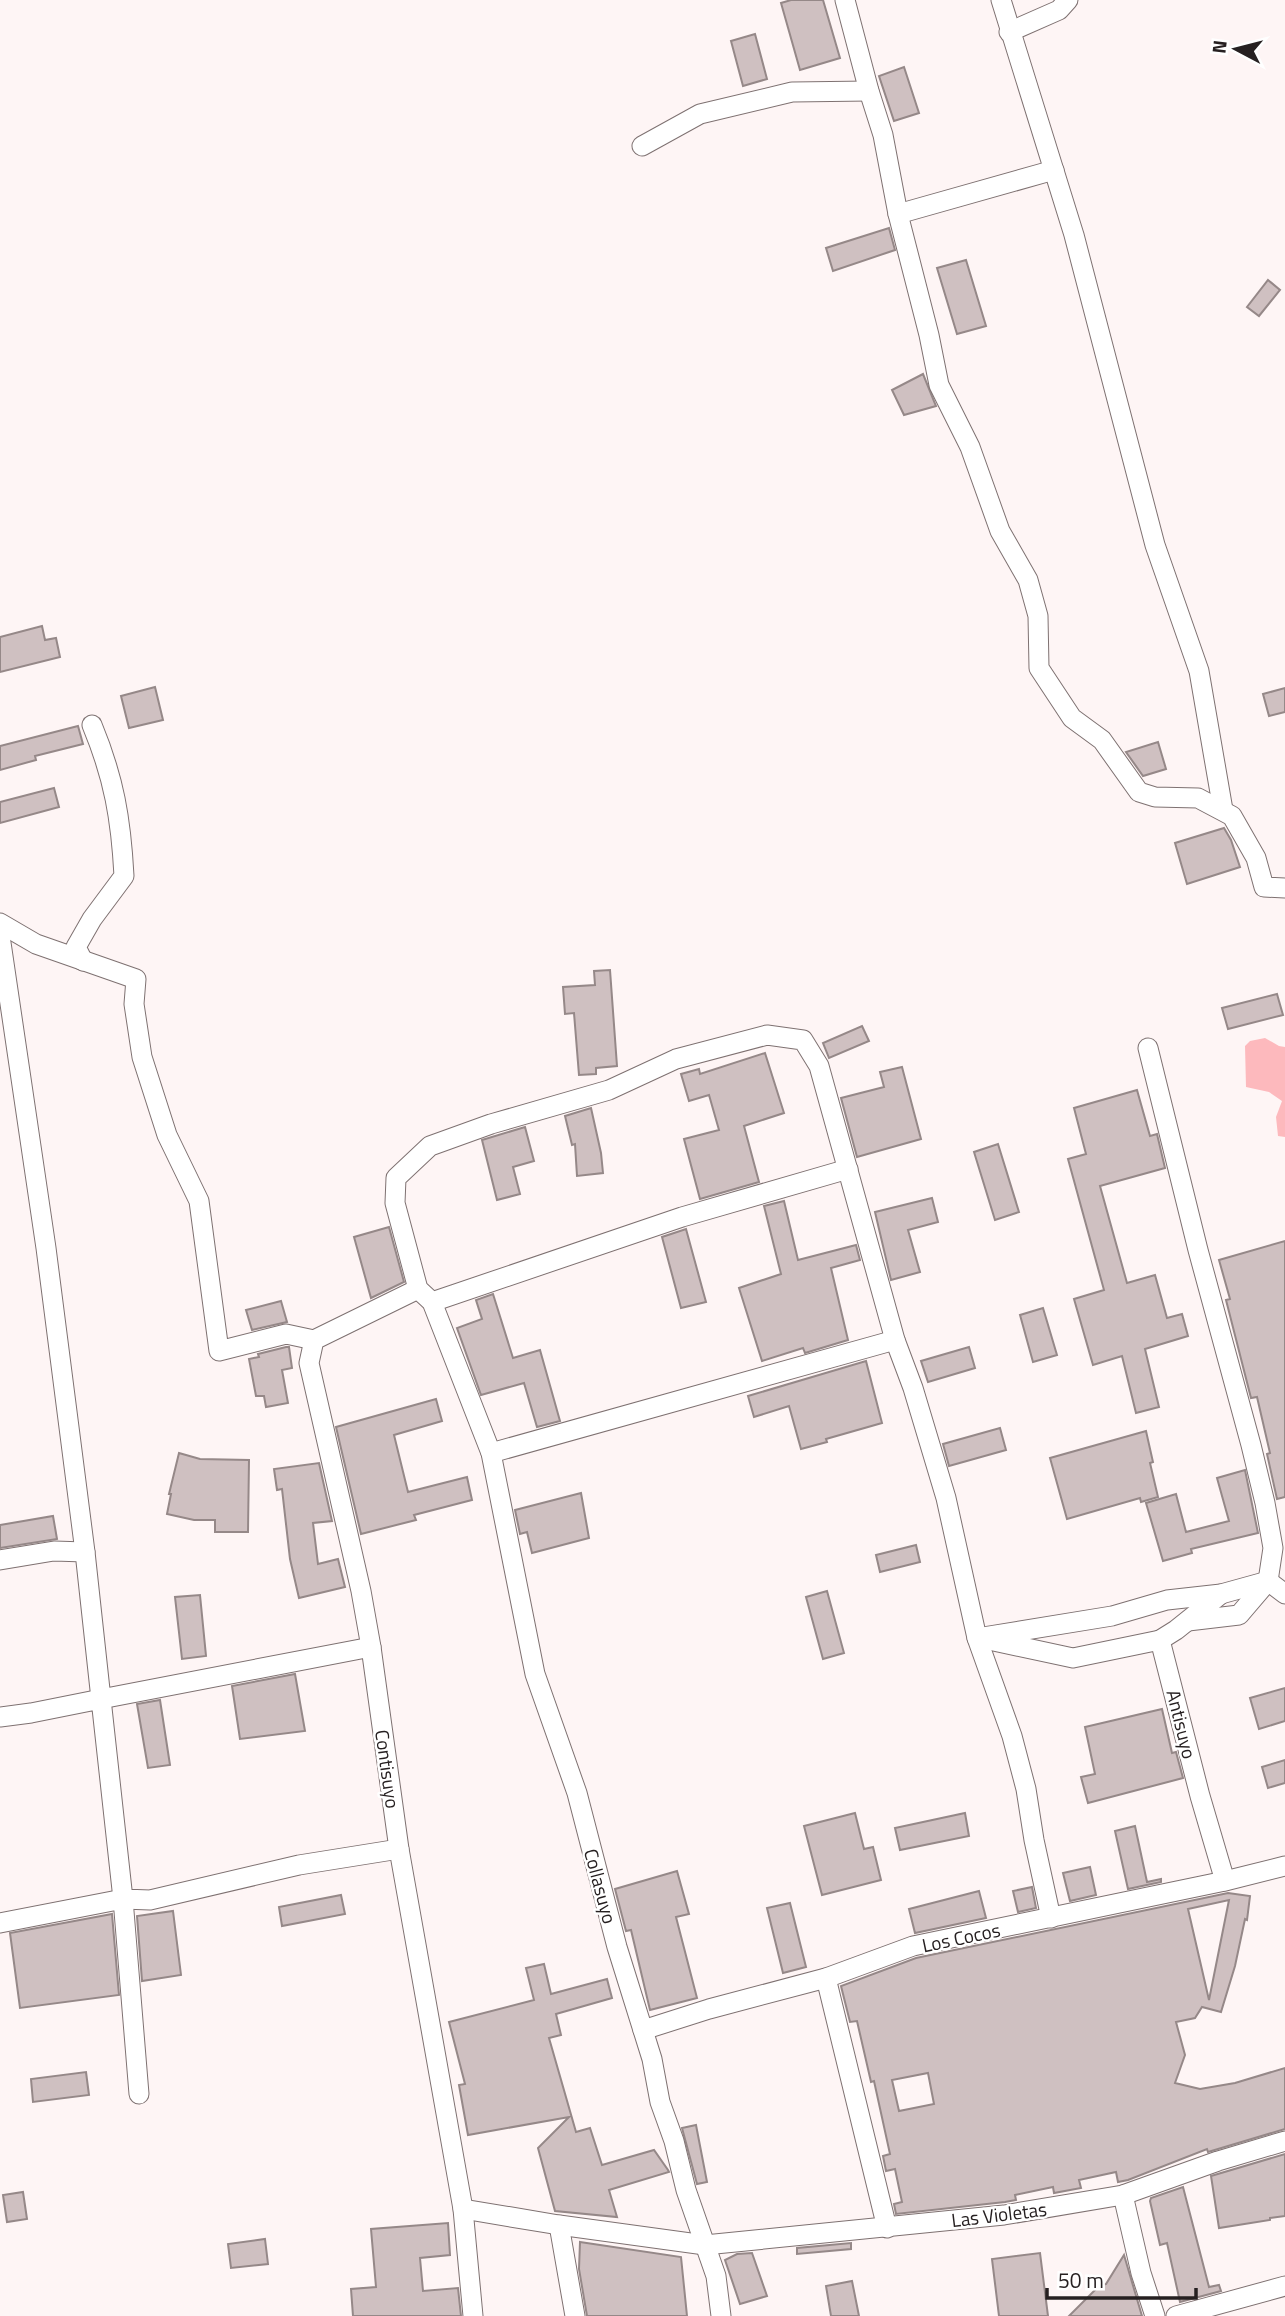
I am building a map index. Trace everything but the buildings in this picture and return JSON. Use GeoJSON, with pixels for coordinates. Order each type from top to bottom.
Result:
{"type":"FeatureCollection","features":[{"type":"Feature","properties":{"kind":"street"},"geometry":{"type":"LineString","coordinates":[[845,0],[883,135],[898,214],[939,385],[970,447],[1000,531],[1028,580],[1038,616],[1039,668],[1072,718],[1102,740],[1139,792],[1155,797],[1198,798],[1223,810],[1232,816],[1256,858],[1265,887],[1285,888]]}},
{"type":"Feature","properties":{"kind":"street"},"geometry":{"type":"LineString","coordinates":[[1001,0],[1074,235],[1155,545],[1199,671],[1223,810]]}},
{"type":"Feature","properties":{"kind":"street"},"geometry":{"type":"LineString","coordinates":[[1009,32],[1059,10],[1068,0]]}},
{"type":"Feature","properties":{"kind":"street"},"geometry":{"type":"LineString","coordinates":[[642,146],[700,114],[792,92],[869,91]]}},
{"type":"Feature","properties":{"kind":"street"},"geometry":{"type":"LineString","coordinates":[[898,214],[1054,170]]}},
{"type":"Feature","properties":{"kind":"street"},"geometry":{"type":"LineString","coordinates":[[83,961],[76,947],[92,919],[124,876],[122,830],[108,765],[92,725]]}},
{"type":"Feature","properties":{"kind":"street"},"geometry":{"type":"LineString","coordinates":[[0,923],[36,944],[136,979],[134,1004],[142,1056],[167,1135],[198,1201],[219,1351],[286,1334],[314,1340],[425,1295],[848,1169],[895,1340],[913,1388],[946,1498],[977,1638],[1012,1736],[1026,1789],[1051,1918]]}},
{"type":"Feature","properties":{"kind":"street"},"geometry":{"type":"LineString","coordinates":[[0,936],[46,1248],[85,1552],[123,1899],[139,2094]]}},
{"type":"Feature","properties":{"kind":"street","name":"Collasuyo"},"geometry":{"type":"LineString","coordinates":[[721,2316],[716,2276],[686,2190],[674,2141],[660,2102],[652,2059],[617,1947],[577,1793],[535,1674],[491,1453],[425,1295],[395,1203],[396,1178],[430,1146],[491,1124],[609,1090],[676,1059],[767,1035],[803,1040],[819,1066],[848,1169]]}},
{"type":"Feature","properties":{"kind":"street"},"geometry":{"type":"LineString","coordinates":[[1148,1048],[1265,1503],[1273,1548],[1268,1581],[1239,1615],[1188,1621]]}},
{"type":"Feature","properties":{"kind":"street","name":"Contisuyo"},"geometry":{"type":"LineString","coordinates":[[314,1340],[309,1363],[361,1591],[371,1647],[399,1849],[463,2209],[473,2316]]}},
{"type":"Feature","properties":{"kind":"street"},"geometry":{"type":"LineString","coordinates":[[491,1453],[895,1340]]}},
{"type":"Feature","properties":{"kind":"street"},"geometry":{"type":"LineString","coordinates":[[0,1560],[54,1551],[85,1552]]}},
{"type":"Feature","properties":{"kind":"street"},"geometry":{"type":"LineString","coordinates":[[1268,1581],[1285,1594]]}},
{"type":"Feature","properties":{"kind":"street"},"geometry":{"type":"LineString","coordinates":[[977,1638],[1112,1616],[1167,1600],[1221,1594],[1268,1581]]}},
{"type":"Feature","properties":{"kind":"street"},"geometry":{"type":"LineString","coordinates":[[977,1638],[1073,1658],[1160,1640],[1221,1594]]}},
{"type":"Feature","properties":{"kind":"street","name":"Antisuyo"},"geometry":{"type":"LineString","coordinates":[[1160,1640],[1224,1881]]}},
{"type":"Feature","properties":{"kind":"street"},"geometry":{"type":"LineString","coordinates":[[0,1717],[371,1647]]}},
{"type":"Feature","properties":{"kind":"street"},"geometry":{"type":"LineString","coordinates":[[0,1923],[123,1899],[150,1900],[299,1865],[399,1849]]}},
{"type":"Feature","properties":{"kind":"street","name":"Los Cocos"},"geometry":{"type":"LineString","coordinates":[[643,2030],[826,1978],[913,1946],[1285,1866]]}},
{"type":"Feature","properties":{"kind":"street"},"geometry":{"type":"LineString","coordinates":[[826,1978],[887,2228]]}},
{"type":"Feature","properties":{"kind":"street","name":"Las Violetas"},"geometry":{"type":"LineString","coordinates":[[463,2209],[705,2245],[1004,2215],[1123,2195],[1218,2161],[1285,2141]]}},
{"type":"Feature","properties":{"kind":"street"},"geometry":{"type":"LineString","coordinates":[[1123,2195],[1141,2273],[1155,2316]]}},
{"type":"Feature","properties":{"kind":"street"},"geometry":{"type":"LineString","coordinates":[[559,2225],[575,2316]]}},
{"type":"Feature","properties":{"kind":"street"},"geometry":{"type":"LineString","coordinates":[[1176,2316],[1285,2286]]}},
{"type":"Feature","properties":{"kind":"shaded area"},"geometry":{"type":"Polygon","coordinates":[[[1265,1038],[1285,1047],[1285,1137],[1278,1136],[1276,1117],[1282,1101],[1269,1092],[1246,1087],[1245,1046],[1250,1041],[1265,1038]]]}}]}
